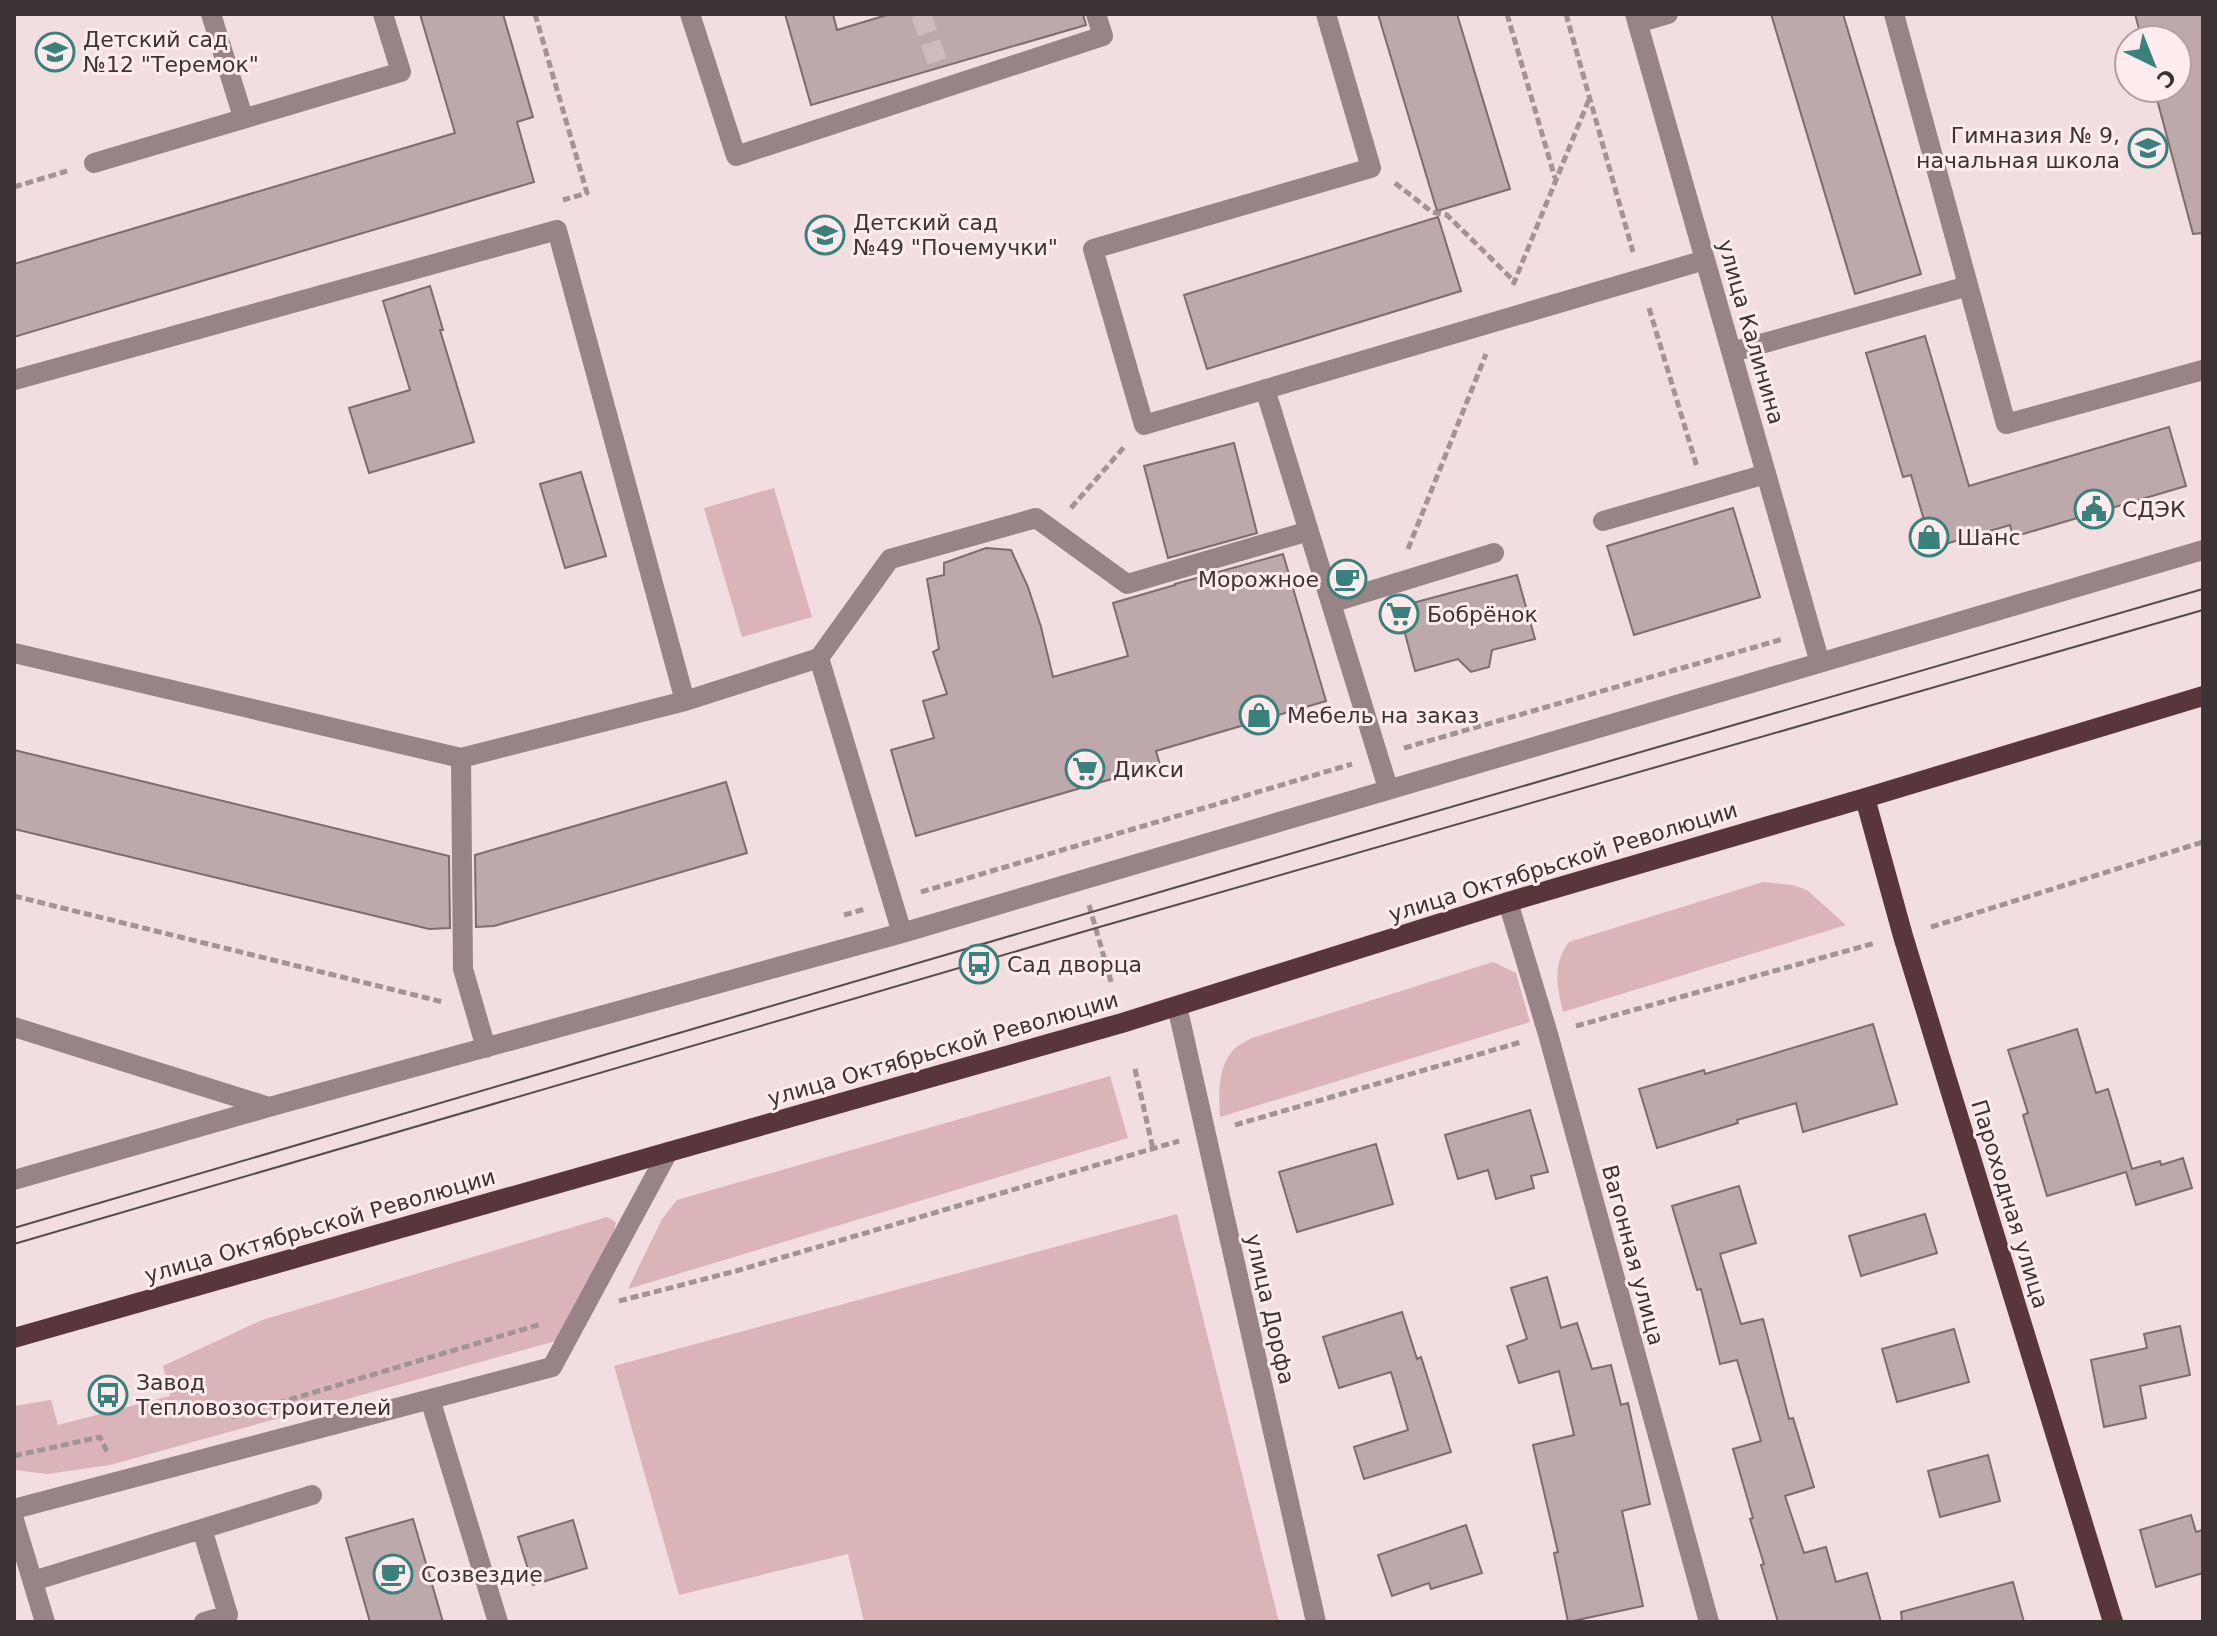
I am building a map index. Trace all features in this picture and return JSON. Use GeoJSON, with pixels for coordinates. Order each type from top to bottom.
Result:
{"type":"FeatureCollection","features":[{"type":"Feature","properties":{"kind":"main road","name":"улица Октябрьской Революции"},"geometry":{"type":"LineString","coordinates":[[14,1338],[1177,1006],[1508,902],[2203,696]]}},
{"type":"Feature","properties":{"kind":"main road","name":"Пароходная улица"},"geometry":{"type":"LineString","coordinates":[[1865,798],[1903,936],[2113,1622]]}},
{"type":"Feature","properties":{"kind":"street"},"geometry":{"type":"LineString","coordinates":[[211,14],[243,117]]}},
{"type":"Feature","properties":{"kind":"street"},"geometry":{"type":"LineString","coordinates":[[94,163],[401,72],[383,14]]}},
{"type":"Feature","properties":{"kind":"street"},"geometry":{"type":"LineString","coordinates":[[690,14],[736,156],[942,78],[1103,36],[1096,14]]}},
{"type":"Feature","properties":{"kind":"street"},"geometry":{"type":"LineString","coordinates":[[1326,14],[1371,168],[1093,249],[1144,425],[1705,260]]}},
{"type":"Feature","properties":{"kind":"street"},"geometry":{"type":"LineString","coordinates":[[1637,18],[1668,14]]}},
{"type":"Feature","properties":{"kind":"street"},"geometry":{"type":"LineString","coordinates":[[1894,14],[2006,424],[2203,370]]}},
{"type":"Feature","properties":{"kind":"street","name":"улица Калинина"},"geometry":{"type":"LineString","coordinates":[[1637,18],[1820,663]]}},
{"type":"Feature","properties":{"kind":"street"},"geometry":{"type":"LineString","coordinates":[[14,380],[557,230],[685,701]]}},
{"type":"Feature","properties":{"kind":"street"},"geometry":{"type":"LineString","coordinates":[[1732,352],[1968,286]]}},
{"type":"Feature","properties":{"kind":"street"},"geometry":{"type":"LineString","coordinates":[[1265,389],[1388,788]]}},
{"type":"Feature","properties":{"kind":"street"},"geometry":{"type":"LineString","coordinates":[[1603,521],[1766,474]]}},
{"type":"Feature","properties":{"kind":"street"},"geometry":{"type":"LineString","coordinates":[[14,653],[461,758],[685,701],[819,658],[890,559],[1036,518],[1127,584],[1309,531]]}},
{"type":"Feature","properties":{"kind":"street"},"geometry":{"type":"LineString","coordinates":[[14,1180],[902,933],[2203,550]]}},
{"type":"Feature","properties":{"kind":"street"},"geometry":{"type":"LineString","coordinates":[[1331,603],[1494,553]]}},
{"type":"Feature","properties":{"kind":"street"},"geometry":{"type":"LineString","coordinates":[[819,658],[902,933]]}},
{"type":"Feature","properties":{"kind":"street"},"geometry":{"type":"LineString","coordinates":[[461,758],[463,969],[486,1048]]}},
{"type":"Feature","properties":{"kind":"street","name":"Вагонная улица"},"geometry":{"type":"LineString","coordinates":[[1508,902],[1548,1034],[1709,1622]]}},
{"type":"Feature","properties":{"kind":"street","name":"улица Дорфа"},"geometry":{"type":"LineString","coordinates":[[1177,1006],[1316,1622]]}},
{"type":"Feature","properties":{"kind":"street"},"geometry":{"type":"LineString","coordinates":[[14,1027],[269,1107]]}},
{"type":"Feature","properties":{"kind":"street"},"geometry":{"type":"LineString","coordinates":[[14,1509],[552,1367],[668,1152]]}},
{"type":"Feature","properties":{"kind":"street"},"geometry":{"type":"LineString","coordinates":[[430,1399],[498,1622]]}},
{"type":"Feature","properties":{"kind":"street"},"geometry":{"type":"LineString","coordinates":[[33,1581],[312,1495]]}},
{"type":"Feature","properties":{"kind":"street"},"geometry":{"type":"LineString","coordinates":[[14,1520],[45,1622]]}},
{"type":"Feature","properties":{"kind":"street"},"geometry":{"type":"LineString","coordinates":[[202,1529],[228,1615],[204,1622]]}},
{"type":"Feature","properties":{"kind":"path"},"geometry":{"type":"LineString","coordinates":[[535,14],[587,193],[557,202]]}},
{"type":"Feature","properties":{"kind":"path"},"geometry":{"type":"LineString","coordinates":[[1507,14],[1556,179]]}},
{"type":"Feature","properties":{"kind":"path"},"geometry":{"type":"LineString","coordinates":[[1392,181],[1432,212],[1447,215],[1514,281]]}},
{"type":"Feature","properties":{"kind":"path"},"geometry":{"type":"LineString","coordinates":[[1052,530],[1144,425]]}},
{"type":"Feature","properties":{"kind":"path"},"geometry":{"type":"LineString","coordinates":[[830,919],[1463,730],[1811,631]]}},
{"type":"Feature","properties":{"kind":"path"},"geometry":{"type":"LineString","coordinates":[[231,1418],[583,1311],[736,1271],[1548,1034],[1903,936],[2203,842]]}},
{"type":"Feature","properties":{"kind":"path"},"geometry":{"type":"LineString","coordinates":[[1082,879],[1112,985]]}},
{"type":"Feature","properties":{"kind":"path"},"geometry":{"type":"LineString","coordinates":[[14,896],[475,1010]]}},
{"type":"Feature","properties":{"kind":"path"},"geometry":{"type":"LineString","coordinates":[[1135,1069],[1153,1149]]}},
{"type":"Feature","properties":{"kind":"path"},"geometry":{"type":"LineString","coordinates":[[14,1456],[100,1437],[109,1455]]}},
{"type":"Feature","properties":{"kind":"shaded area"},"geometry":{"type":"Polygon","coordinates":[[[774,488],[812,617],[742,637],[704,508],[774,488]]]}},
{"type":"Feature","properties":{"kind":"shaded area"},"geometry":{"type":"Polygon","coordinates":[[[1763,882],[1807,890],[1846,925],[1563,1012],[1558,968],[1569,942],[1763,882]]]}},
{"type":"Feature","properties":{"kind":"shaded area"},"geometry":{"type":"Polygon","coordinates":[[[1493,962],[1516,973],[1530,1022],[1220,1117],[1222,1072],[1229,1055],[1241,1044],[1493,962]]]}},
{"type":"Feature","properties":{"kind":"shaded area"},"geometry":{"type":"Polygon","coordinates":[[[1110,1076],[1128,1138],[628,1289],[662,1219],[677,1200],[1110,1076]]]}},
{"type":"Feature","properties":{"kind":"shaded area"},"geometry":{"type":"Polygon","coordinates":[[[1177,1214],[1279,1622],[864,1622],[848,1554],[679,1595],[614,1366],[1177,1214]]]}},
{"type":"Feature","properties":{"kind":"shaded area"},"geometry":{"type":"Polygon","coordinates":[[[607,1217],[616,1222],[607,1266],[556,1341],[110,1465],[47,1474],[14,1470],[14,1406],[51,1400],[58,1425],[170,1396],[163,1366],[262,1320],[607,1217]]]}},
{"type":"Feature","properties":{"kind":"building"},"geometry":{"type":"Polygon","coordinates":[[[420,14],[503,14],[533,117],[517,122],[534,182],[14,337],[14,264],[455,133],[420,14]]]}},
{"type":"Feature","properties":{"kind":"building"},"geometry":{"type":"Polygon","coordinates":[[[785,14],[833,14],[837,30],[890,14],[1083,14],[1086,25],[811,105],[785,14]]]}},
{"type":"Feature","properties":{"kind":"building"},"geometry":{"type":"Polygon","coordinates":[[[1378,14],[1457,14],[1510,189],[1437,211],[1378,14]]]}},
{"type":"Feature","properties":{"kind":"building"},"geometry":{"type":"Polygon","coordinates":[[[1771,14],[1843,14],[1921,274],[1855,294],[1771,14]]]}},
{"type":"Feature","properties":{"kind":"building"},"geometry":{"type":"Polygon","coordinates":[[[2135,14],[2203,14],[2203,233],[2193,234],[2158,104],[2193,104],[2193,24],[2138,24],[2135,14]]]}},
{"type":"Feature","properties":{"kind":"building"},"geometry":{"type":"Polygon","coordinates":[[[1438,217],[1461,291],[1207,369],[1184,295],[1438,217]]]}},
{"type":"Feature","properties":{"kind":"building"},"geometry":{"type":"Polygon","coordinates":[[[430,286],[474,442],[369,473],[349,408],[410,390],[383,301],[430,286]]]}},
{"type":"Feature","properties":{"kind":"building"},"geometry":{"type":"Polygon","coordinates":[[[1925,336],[1969,486],[2169,427],[2186,486],[2013,537],[2010,525],[1932,548],[1911,475],[1903,477],[1866,353],[1925,336]]]}},
{"type":"Feature","properties":{"kind":"building"},"geometry":{"type":"Polygon","coordinates":[[[1234,443],[1257,533],[1168,558],[1144,466],[1234,443]]]}},
{"type":"Feature","properties":{"kind":"building"},"geometry":{"type":"Polygon","coordinates":[[[581,472],[606,556],[565,568],[540,484],[581,472]]]}},
{"type":"Feature","properties":{"kind":"building"},"geometry":{"type":"Polygon","coordinates":[[[1733,508],[1760,597],[1634,635],[1607,546],[1733,508]]]}},
{"type":"Feature","properties":{"kind":"building"},"geometry":{"type":"Polygon","coordinates":[[[986,548],[1011,550],[1028,587],[1053,677],[1128,656],[1113,603],[1283,554],[1326,701],[1156,751],[1160,765],[916,836],[891,750],[934,738],[923,701],[947,694],[933,652],[939,649],[927,579],[944,575],[944,563],[986,548]]]}},
{"type":"Feature","properties":{"kind":"building"},"geometry":{"type":"Polygon","coordinates":[[[1517,575],[1535,639],[1492,650],[1489,667],[1471,672],[1458,659],[1415,671],[1398,607],[1517,575]]]}},
{"type":"Feature","properties":{"kind":"building"},"geometry":{"type":"Polygon","coordinates":[[[14,750],[449,856],[450,928],[429,929],[14,829],[14,750]]]}},
{"type":"Feature","properties":{"kind":"building"},"geometry":{"type":"Polygon","coordinates":[[[726,782],[747,853],[494,926],[476,927],[475,855],[726,782]]]}},
{"type":"Feature","properties":{"kind":"building"},"geometry":{"type":"Polygon","coordinates":[[[1873,1024],[1897,1104],[1803,1132],[1796,1103],[1657,1148],[1639,1089],[1704,1070],[1705,1074],[1873,1024]]]}},
{"type":"Feature","properties":{"kind":"building"},"geometry":{"type":"Polygon","coordinates":[[[2077,1029],[2096,1093],[2108,1089],[2132,1169],[2183,1158],[2192,1188],[2136,1205],[2126,1172],[2047,1196],[2023,1115],[2028,1113],[2008,1050],[2077,1029]]]}},
{"type":"Feature","properties":{"kind":"building"},"geometry":{"type":"Polygon","coordinates":[[[1530,1110],[1548,1172],[1531,1176],[1534,1188],[1496,1199],[1488,1170],[1458,1179],[1445,1135],[1530,1110]]]}},
{"type":"Feature","properties":{"kind":"building"},"geometry":{"type":"Polygon","coordinates":[[[1376,1144],[1393,1204],[1297,1232],[1279,1172],[1376,1144]]]}},
{"type":"Feature","properties":{"kind":"building"},"geometry":{"type":"Polygon","coordinates":[[[1739,1186],[1756,1243],[1720,1254],[1741,1324],[1763,1319],[1789,1419],[1793,1418],[1814,1487],[1785,1496],[1804,1553],[1826,1547],[1836,1582],[1867,1573],[1881,1622],[1778,1622],[1733,1449],[1761,1441],[1737,1360],[1720,1364],[1701,1289],[1697,1290],[1672,1206],[1739,1186]]]}},
{"type":"Feature","properties":{"kind":"building"},"geometry":{"type":"Polygon","coordinates":[[[1925,1214],[1937,1253],[1861,1276],[1849,1236],[1925,1214]]]}},
{"type":"Feature","properties":{"kind":"building"},"geometry":{"type":"Polygon","coordinates":[[[1547,1277],[1561,1328],[1577,1323],[1592,1369],[1611,1365],[1621,1405],[1628,1403],[1650,1504],[1622,1511],[1643,1606],[1568,1622],[1554,1553],[1558,1552],[1533,1445],[1574,1435],[1559,1371],[1519,1383],[1507,1346],[1527,1339],[1511,1288],[1547,1277]]]}},
{"type":"Feature","properties":{"kind":"building"},"geometry":{"type":"Polygon","coordinates":[[[1402,1312],[1417,1359],[1421,1357],[1451,1452],[1364,1479],[1354,1447],[1408,1430],[1391,1372],[1339,1388],[1323,1337],[1402,1312]]]}},
{"type":"Feature","properties":{"kind":"building"},"geometry":{"type":"Polygon","coordinates":[[[2180,1326],[2190,1375],[2140,1386],[2146,1418],[2104,1427],[2091,1360],[2147,1348],[2144,1334],[2180,1326]]]}},
{"type":"Feature","properties":{"kind":"building"},"geometry":{"type":"Polygon","coordinates":[[[1954,1329],[1969,1382],[1897,1402],[1882,1349],[1954,1329]]]}},
{"type":"Feature","properties":{"kind":"building"},"geometry":{"type":"Polygon","coordinates":[[[1988,1455],[2000,1501],[1940,1517],[1928,1471],[1988,1455]]]}},
{"type":"Feature","properties":{"kind":"building"},"geometry":{"type":"Polygon","coordinates":[[[2191,1515],[2196,1532],[2203,1530],[2203,1573],[2156,1587],[2140,1530],[2191,1515]]]}},
{"type":"Feature","properties":{"kind":"building","name":"Созвездие"},"geometry":{"type":"Polygon","coordinates":[[[413,1519],[443,1622],[370,1622],[346,1538],[413,1519]]]}},
{"type":"Feature","properties":{"kind":"building"},"geometry":{"type":"Polygon","coordinates":[[[573,1520],[587,1568],[533,1585],[518,1537],[573,1520]]]}},
{"type":"Feature","properties":{"kind":"building"},"geometry":{"type":"Polygon","coordinates":[[[1466,1525],[1482,1573],[1431,1589],[1429,1583],[1392,1596],[1378,1555],[1466,1525]]]}},
{"type":"Feature","properties":{"kind":"building"},"geometry":{"type":"Polygon","coordinates":[[[2013,1582],[2024,1622],[1902,1622],[1901,1612],[2013,1582]]]}},
{"type":"Feature","properties":{"kind":"tunnel"},"geometry":{"type":"LineString","coordinates":[[921,14],[939,68]]}},
{"type":"Feature","properties":{"kind":"tram line"},"geometry":{"type":"LineString","coordinates":[[14,1228],[2203,589]]}},
{"type":"Feature","properties":{"kind":"tram line"},"geometry":{"type":"LineString","coordinates":[[14,1244],[1096,928],[2203,610]]}},
{"type":"Feature","properties":{"kind":"place","name":"Детский сад №12 \"Теремок\""},"geometry":{"type":"Point","coordinates":[55,52]}},
{"type":"Feature","properties":{"kind":"place","name":"Гимназия № 9, начальная школа"},"geometry":{"type":"Point","coordinates":[2148,148]}},
{"type":"Feature","properties":{"kind":"place","name":"Детский сад №49 \"Почемучки\""},"geometry":{"type":"Point","coordinates":[825,235]}},
{"type":"Feature","properties":{"kind":"place","name":"СДЭК"},"geometry":{"type":"Point","coordinates":[2094,509]}},
{"type":"Feature","properties":{"kind":"place","name":"Шанс"},"geometry":{"type":"Point","coordinates":[1929,537]}},
{"type":"Feature","properties":{"kind":"place","name":"Морожное"},"geometry":{"type":"Point","coordinates":[1347,579]}},
{"type":"Feature","properties":{"kind":"place","name":"Бобрёнок"},"geometry":{"type":"Point","coordinates":[1399,614]}},
{"type":"Feature","properties":{"kind":"place","name":"Мебель на заказ"},"geometry":{"type":"Point","coordinates":[1259,715]}},
{"type":"Feature","properties":{"kind":"place","name":"Дикси"},"geometry":{"type":"Point","coordinates":[1085,769]}},
{"type":"Feature","properties":{"kind":"place","name":"Сад дворца"},"geometry":{"type":"Point","coordinates":[979,964]}},
{"type":"Feature","properties":{"kind":"place","name":"Завод Тепловозостроителей"},"geometry":{"type":"Point","coordinates":[108,1395]}},
{"type":"Feature","properties":{"kind":"place","name":"Созвездие"},"geometry":{"type":"Point","coordinates":[393,1574]}}]}
